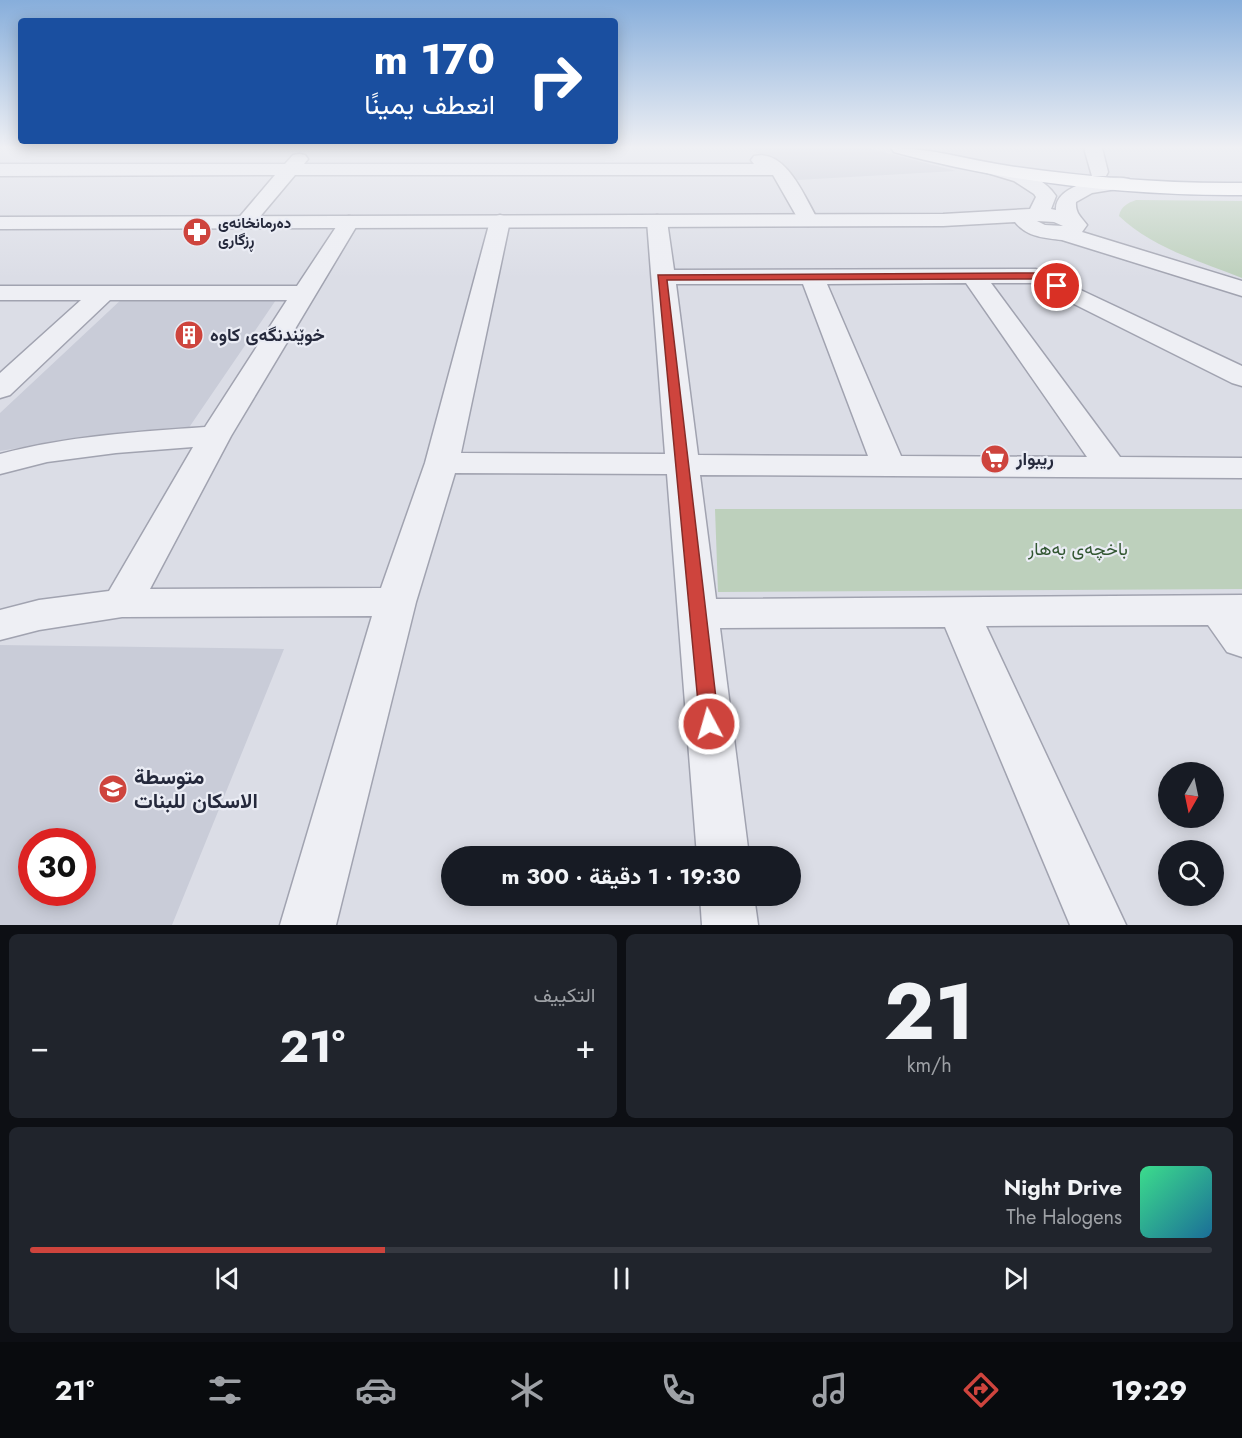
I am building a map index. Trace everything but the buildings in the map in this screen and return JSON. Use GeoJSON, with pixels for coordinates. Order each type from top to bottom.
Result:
{"type":"FeatureCollection","features":[{"type":"Feature","properties":{"kind":"street"},"geometry":{"type":"LineString","coordinates":[[246,221],[271,191]]}},
{"type":"Feature","properties":{"kind":"street"},"geometry":{"type":"LineString","coordinates":[[792,191],[808,220]]}},
{"type":"Feature","properties":{"kind":"street"},"geometry":{"type":"LineString","coordinates":[[1033,221],[1044,204],[1046,196],[1042,191]]}},
{"type":"Feature","properties":{"kind":"street"},"geometry":{"type":"LineString","coordinates":[[1069,227],[1065,208],[1066,200],[1078,191]]}},
{"type":"Feature","properties":{"kind":"street"},"geometry":{"type":"LineString","coordinates":[[0,223],[1033,221],[1051,215],[1069,227],[1242,289]]}},
{"type":"Feature","properties":{"kind":"street"},"geometry":{"type":"LineString","coordinates":[[308,925],[396,602],[442,463],[500,221]]}},
{"type":"Feature","properties":{"kind":"street"},"geometry":{"type":"LineString","coordinates":[[657,221],[722,846]]}},
{"type":"Feature","properties":{"kind":"street"},"geometry":{"type":"LineString","coordinates":[[122,603],[215,436],[349,222]]}},
{"type":"Feature","properties":{"kind":"street"},"geometry":{"type":"LineString","coordinates":[[662,277],[1036,276],[1242,377]]}},
{"type":"Feature","properties":{"kind":"street"},"geometry":{"type":"LineString","coordinates":[[812,277],[888,465]]}},
{"type":"Feature","properties":{"kind":"street"},"geometry":{"type":"LineString","coordinates":[[974,277],[1110,467]]}},
{"type":"Feature","properties":{"kind":"street"},"geometry":{"type":"LineString","coordinates":[[6,378],[105,292]]}},
{"type":"Feature","properties":{"kind":"street"},"geometry":{"type":"LineString","coordinates":[[0,293],[304,293]]}},
{"type":"Feature","properties":{"kind":"street"},"geometry":{"type":"LineString","coordinates":[[0,464],[45,452],[116,443],[215,436]]}},
{"type":"Feature","properties":{"kind":"street"},"geometry":{"type":"LineString","coordinates":[[442,463],[1242,468]]}},
{"type":"Feature","properties":{"kind":"street"},"geometry":{"type":"LineString","coordinates":[[0,625],[39,615],[122,603],[396,602]]}},
{"type":"Feature","properties":{"kind":"street"},"geometry":{"type":"LineString","coordinates":[[698,614],[959,613],[1234,620]]}},
{"type":"Feature","properties":{"kind":"street"},"geometry":{"type":"LineString","coordinates":[[959,613],[1098,925]]}},
{"type":"Feature","properties":{"kind":"street"},"geometry":{"type":"LineString","coordinates":[[728,906],[730,925]]}},
{"type":"Feature","properties":{"kind":"shaded area"},"geometry":{"type":"Polygon","coordinates":[[[124,297],[278,297],[188,429],[81,438],[0,451],[0,413],[124,297]]]}},
{"type":"Feature","properties":{"kind":"shaded area","name":"متوسطة الاسكان للبنات"},"geometry":{"type":"Polygon","coordinates":[[[0,645],[284,649],[172,925],[0,925],[0,645]]]}},
{"type":"Feature","properties":{"kind":"green space"},"geometry":{"type":"Polygon","coordinates":[[[1136,200],[1242,201],[1242,278],[1177,253],[1132,227],[1119,216],[1123,207],[1136,200]]]}},
{"type":"Feature","properties":{"kind":"green space","name":"باخچەی بەهار"},"geometry":{"type":"Polygon","coordinates":[[[715,509],[1242,509],[1242,589],[718,592],[715,509]]]}},
{"type":"Feature","properties":{"kind":"place","name":"دەرمانخانەی ڕزگاری"},"geometry":{"type":"Point","coordinates":[197,232]}},
{"type":"Feature","properties":{"kind":"place","name":"خوێندنگەی کاوە"},"geometry":{"type":"Point","coordinates":[189,335]}},
{"type":"Feature","properties":{"kind":"place","name":"ريبوار"},"geometry":{"type":"Point","coordinates":[995,459]}},
{"type":"Feature","properties":{"kind":"place","name":"متوسطة الاسكان للبنات"},"geometry":{"type":"Point","coordinates":[113,789]}},
{"type":"Feature","properties":{"kind":"route"},"geometry":{"type":"LineString","coordinates":[[709,724],[662,277],[1036,276],[1057,286]]}}]}
